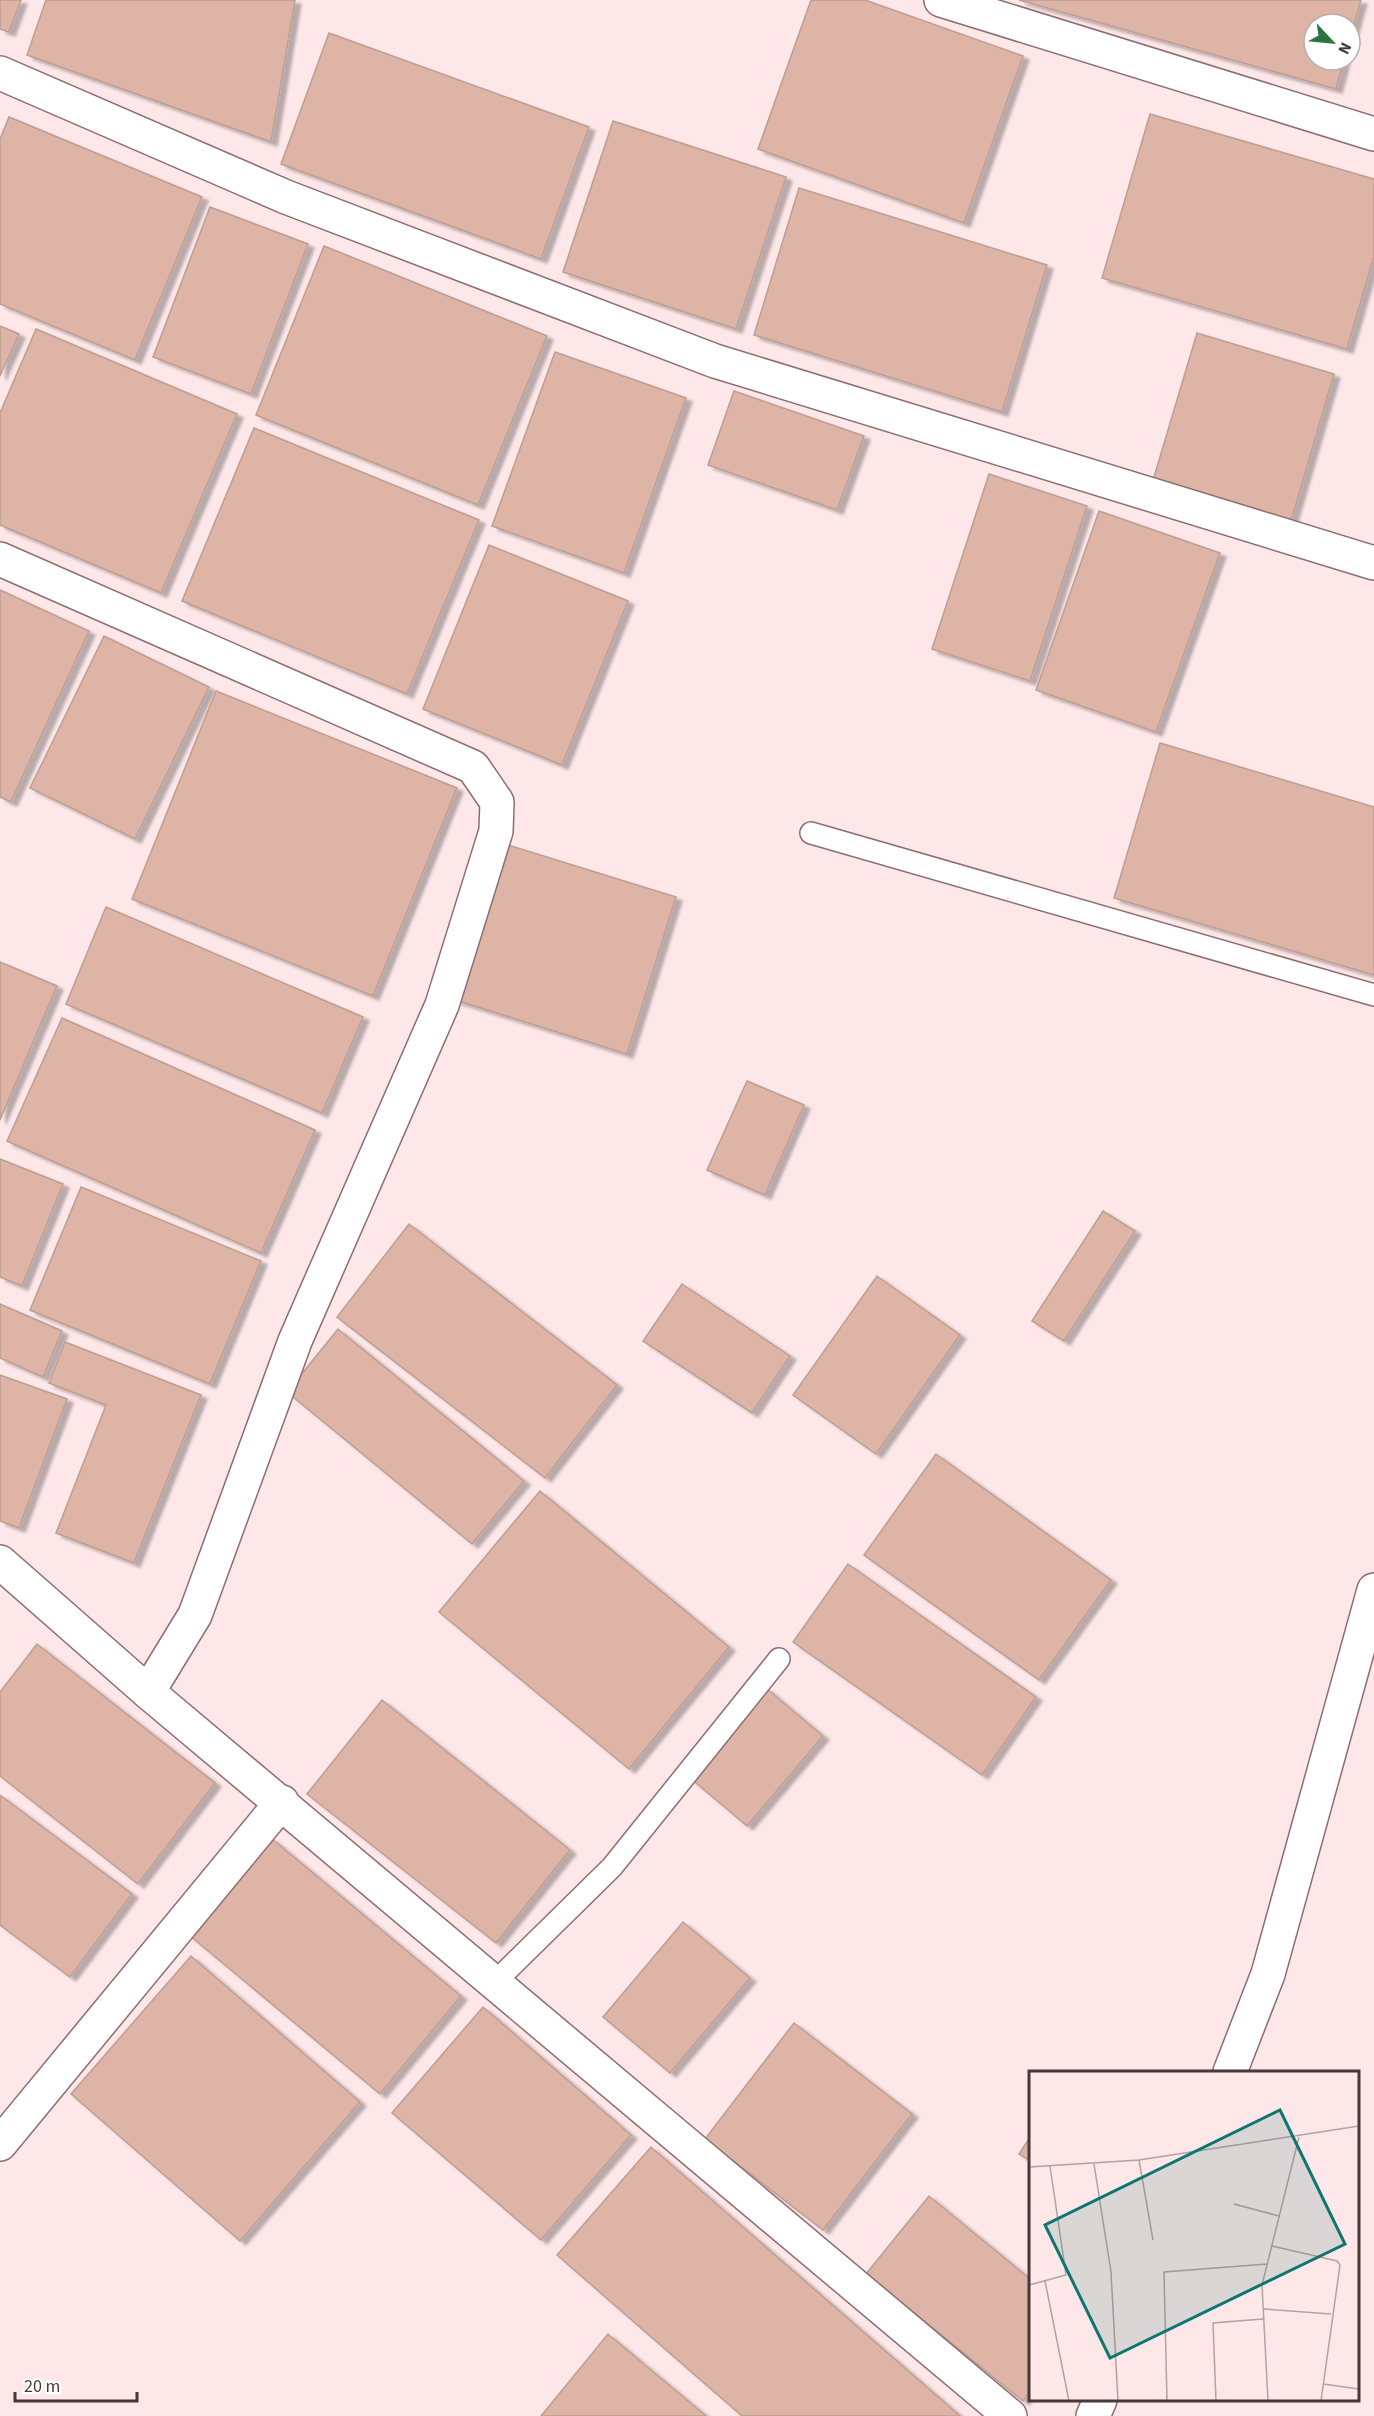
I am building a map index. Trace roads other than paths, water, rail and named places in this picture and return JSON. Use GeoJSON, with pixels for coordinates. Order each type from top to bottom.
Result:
{"type":"FeatureCollection","features":[{"type":"Feature","properties":{"kind":"street"},"geometry":{"type":"LineString","coordinates":[[941,0],[1374,135]]}},
{"type":"Feature","properties":{"kind":"street"},"geometry":{"type":"LineString","coordinates":[[0,73],[286,196],[716,361],[1374,563]]}},
{"type":"Feature","properties":{"kind":"street"},"geometry":{"type":"LineString","coordinates":[[0,560],[473,767],[497,802],[496,831],[442,1005],[295,1341],[195,1615],[148,1692]]}},
{"type":"Feature","properties":{"kind":"street"},"geometry":{"type":"LineString","coordinates":[[0,1562],[148,1692],[282,1802],[1010,2416]]}},
{"type":"Feature","properties":{"kind":"street"},"geometry":{"type":"LineString","coordinates":[[1231,2071],[1268,1974],[1374,1590]]}},
{"type":"Feature","properties":{"kind":"street"},"geometry":{"type":"LineString","coordinates":[[0,2144],[282,1802]]}},
{"type":"Feature","properties":{"kind":"street"},"geometry":{"type":"LineString","coordinates":[[1094,2416],[1100,2401]]}},
{"type":"Feature","properties":{"kind":"lane"},"geometry":{"type":"LineString","coordinates":[[811,833],[1374,995]]}},
{"type":"Feature","properties":{"kind":"lane"},"geometry":{"type":"LineString","coordinates":[[495,1982],[612,1867],[779,1659]]}}]}
